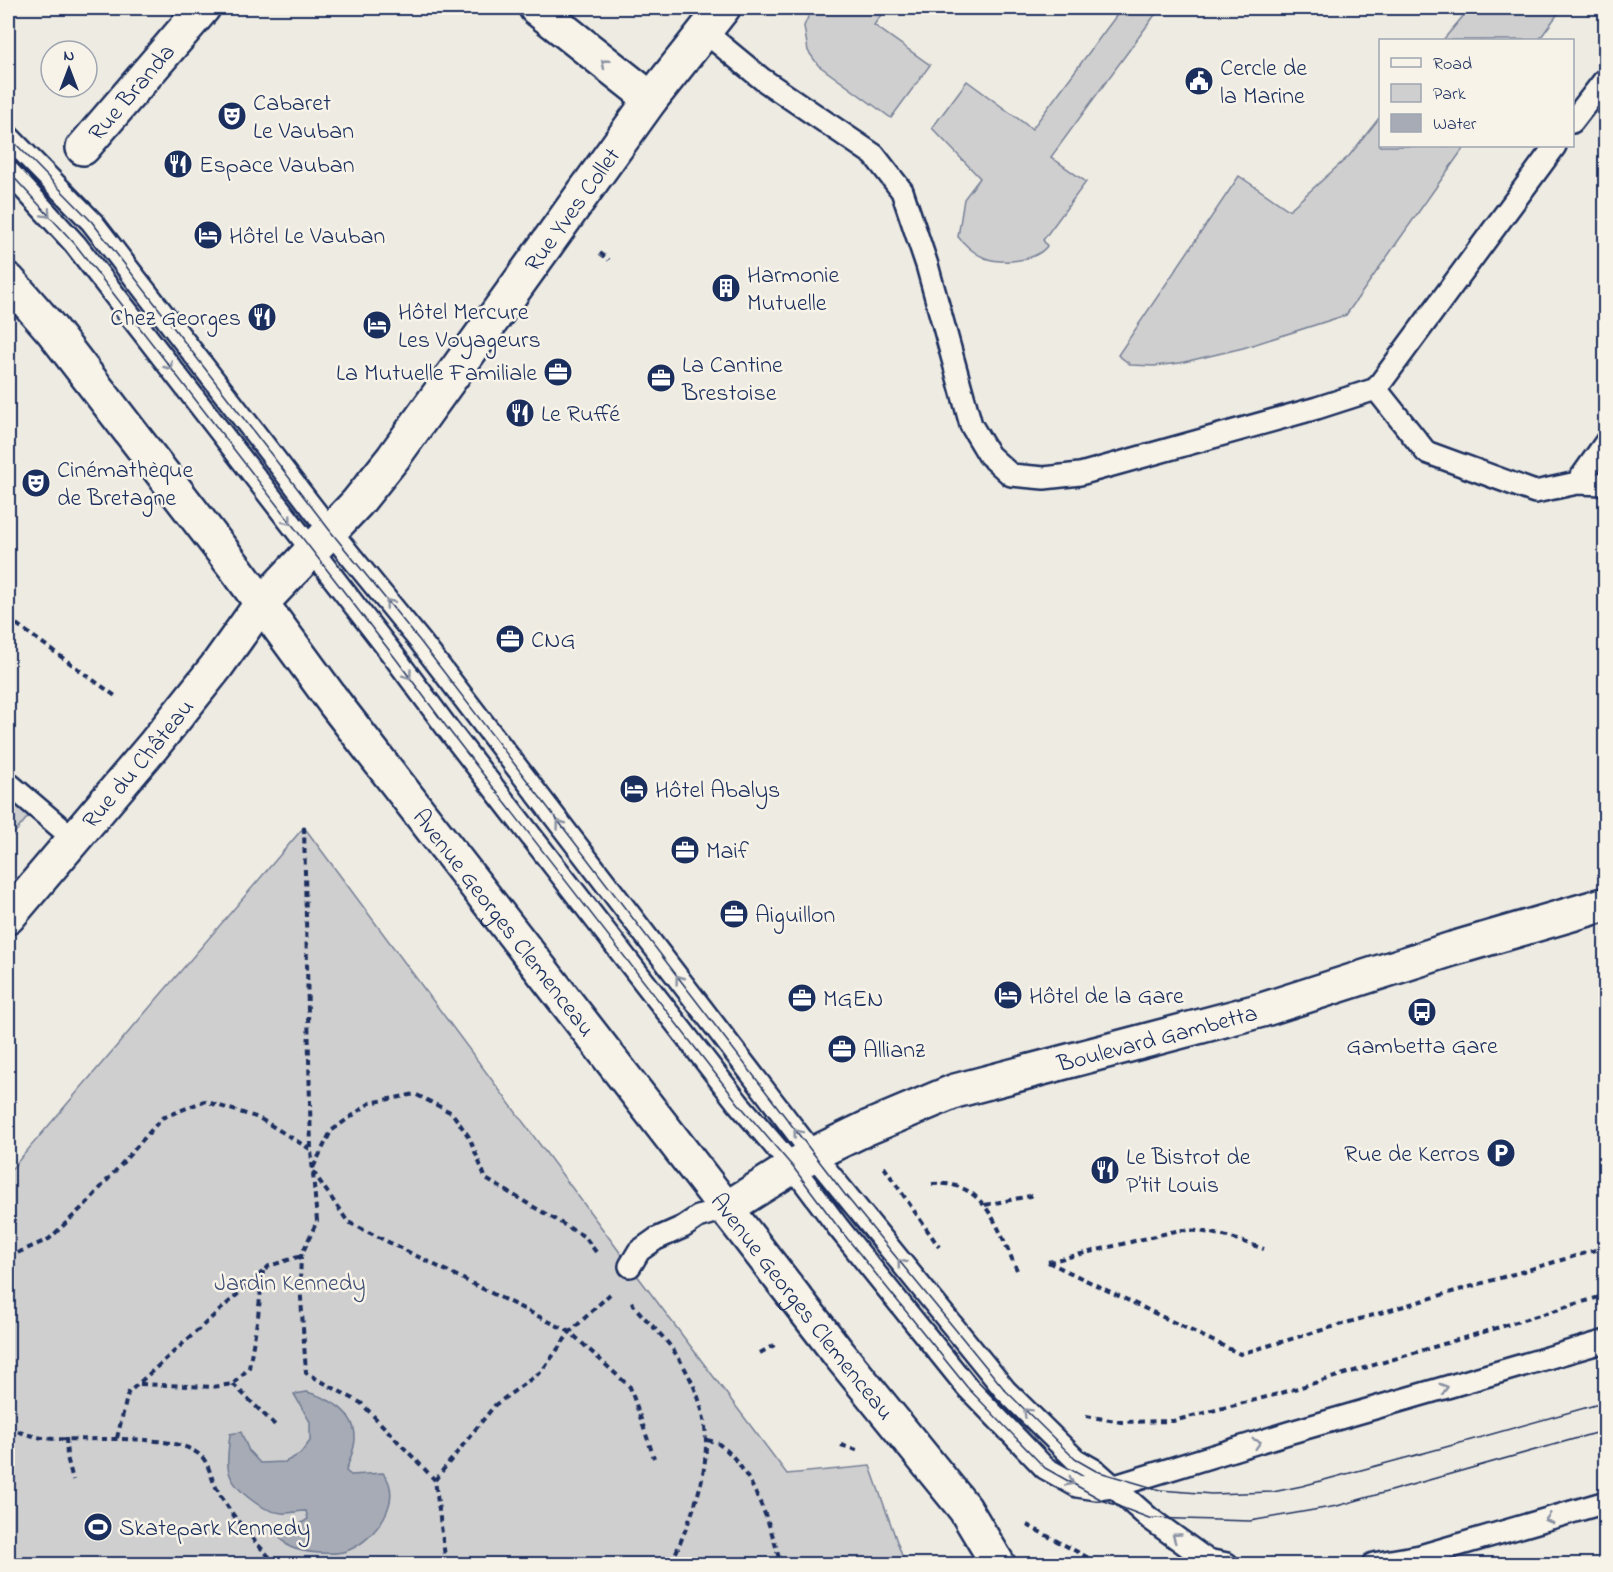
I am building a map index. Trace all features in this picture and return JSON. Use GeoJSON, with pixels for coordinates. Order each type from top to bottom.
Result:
{"type":"FeatureCollection","features":[{"type":"Feature","properties":{"kind":"main road"},"geometry":{"type":"LineString","coordinates":[[536,8],[651,99]]}},
{"type":"Feature","properties":{"kind":"main road","name":"Rue Branda"},"geometry":{"type":"LineString","coordinates":[[83,148],[201,10]]}},
{"type":"Feature","properties":{"kind":"main road","name":"Rue Yves Collet"},"geometry":{"type":"LineString","coordinates":[[261,604],[322,542],[393,458],[651,99],[714,20]]}},
{"type":"Feature","properties":{"kind":"main road","name":"Avenue Georges Clemenceau"},"geometry":{"type":"LineString","coordinates":[[8,280],[58,338],[237,570],[336,705],[839,1354],[965,1509],[998,1564]]}},
{"type":"Feature","properties":{"kind":"main road","name":"Rue du Château"},"geometry":{"type":"LineString","coordinates":[[8,917],[75,840],[216,667],[261,604]]}},
{"type":"Feature","properties":{"kind":"main road","name":"Boulevard Gambetta"},"geometry":{"type":"LineString","coordinates":[[727,1208],[803,1160],[867,1128],[955,1091],[1262,1010],[1452,949],[1605,904]]}},
{"type":"Feature","properties":{"kind":"lane"},"geometry":{"type":"LineString","coordinates":[[714,20],[762,79],[874,155],[902,191],[927,265],[970,425],[989,456],[1011,475],[1044,478],[1080,474],[1317,408],[1376,388],[1555,147]]}},
{"type":"Feature","properties":{"kind":"lane"},"geometry":{"type":"LineString","coordinates":[[1574,119],[1605,78]]}},
{"type":"Feature","properties":{"kind":"lane"},"geometry":{"type":"LineString","coordinates":[[8,136],[92,222],[322,542],[731,1093],[803,1160]]}},
{"type":"Feature","properties":{"kind":"lane"},"geometry":{"type":"LineString","coordinates":[[8,171],[75,244],[322,542],[427,650],[803,1160],[1005,1390],[1075,1459],[1096,1471],[1149,1518],[1207,1560],[1227,1564]]}},
{"type":"Feature","properties":{"kind":"lane"},"geometry":{"type":"LineString","coordinates":[[1376,388],[1426,452],[1535,492],[1577,483],[1605,484]]}},
{"type":"Feature","properties":{"kind":"lane"},"geometry":{"type":"LineString","coordinates":[[1577,483],[1605,442]]}},
{"type":"Feature","properties":{"kind":"lane"},"geometry":{"type":"LineString","coordinates":[[8,783],[75,840]]}},
{"type":"Feature","properties":{"kind":"lane"},"geometry":{"type":"LineString","coordinates":[[625,1275],[639,1251],[656,1239],[683,1227],[698,1217],[727,1208]]}},
{"type":"Feature","properties":{"kind":"lane"},"geometry":{"type":"LineString","coordinates":[[1112,1487],[1288,1433],[1605,1341]]}},
{"type":"Feature","properties":{"kind":"lane"},"geometry":{"type":"LineString","coordinates":[[1373,1564],[1420,1556],[1605,1502]]}},
{"type":"Feature","properties":{"kind":"path"},"geometry":{"type":"LineString","coordinates":[[600,253],[609,260]]}},
{"type":"Feature","properties":{"kind":"path"},"geometry":{"type":"LineString","coordinates":[[8,618],[118,699]]}},
{"type":"Feature","properties":{"kind":"path"},"geometry":{"type":"LineString","coordinates":[[304,827],[310,1150],[317,1221],[301,1256],[300,1283],[306,1373],[361,1403],[435,1480],[444,1564]]}},
{"type":"Feature","properties":{"kind":"path"},"geometry":{"type":"LineString","coordinates":[[312,1170],[332,1131],[370,1103],[415,1094],[452,1113],[468,1137],[486,1179],[585,1236],[625,1275],[632,1304],[684,1367],[699,1400],[707,1440],[706,1460],[699,1494],[670,1564]]}},
{"type":"Feature","properties":{"kind":"path"},"geometry":{"type":"LineString","coordinates":[[8,1257],[49,1239],[88,1202],[162,1118],[204,1101],[259,1118],[310,1150]]}},
{"type":"Feature","properties":{"kind":"path"},"geometry":{"type":"LineString","coordinates":[[867,1128],[882,1164],[940,1249]]}},
{"type":"Feature","properties":{"kind":"path"},"geometry":{"type":"LineString","coordinates":[[312,1170],[348,1222],[570,1332],[630,1387],[654,1458]]}},
{"type":"Feature","properties":{"kind":"path"},"geometry":{"type":"LineString","coordinates":[[932,1184],[964,1189],[974,1194],[985,1205],[1017,1270]]}},
{"type":"Feature","properties":{"kind":"path"},"geometry":{"type":"LineString","coordinates":[[985,1205],[1035,1195]]}},
{"type":"Feature","properties":{"kind":"path"},"geometry":{"type":"LineString","coordinates":[[1264,1249],[1220,1234],[1199,1230],[1180,1230],[1048,1262],[1240,1354],[1605,1247]]}},
{"type":"Feature","properties":{"kind":"path"},"geometry":{"type":"LineString","coordinates":[[117,1438],[128,1393],[269,1266],[301,1256]]}},
{"type":"Feature","properties":{"kind":"path"},"geometry":{"type":"LineString","coordinates":[[139,1384],[212,1387],[233,1384],[249,1368],[263,1271]]}},
{"type":"Feature","properties":{"kind":"path"},"geometry":{"type":"LineString","coordinates":[[435,1480],[495,1405],[542,1371],[570,1332],[625,1275]]}},
{"type":"Feature","properties":{"kind":"path"},"geometry":{"type":"LineString","coordinates":[[1078,1414],[1121,1422],[1173,1421],[1278,1394],[1605,1295]]}},
{"type":"Feature","properties":{"kind":"path"},"geometry":{"type":"LineString","coordinates":[[233,1384],[278,1427]]}},
{"type":"Feature","properties":{"kind":"path"},"geometry":{"type":"LineString","coordinates":[[8,1428],[45,1438],[117,1438],[187,1447],[203,1456],[216,1489],[232,1513],[276,1564]]}},
{"type":"Feature","properties":{"kind":"path"},"geometry":{"type":"LineString","coordinates":[[66,1438],[67,1457],[73,1480]]}},
{"type":"Feature","properties":{"kind":"path"},"geometry":{"type":"LineString","coordinates":[[707,1440],[720,1445],[744,1473],[768,1520],[780,1564]]}},
{"type":"Feature","properties":{"kind":"path"},"geometry":{"type":"LineString","coordinates":[[841,1445],[860,1451]]}},
{"type":"Feature","properties":{"kind":"green space"},"geometry":{"type":"Polygon","coordinates":[[[812,8],[886,8],[874,25],[930,65],[891,118],[818,65],[808,51],[804,26],[812,8]]]}},
{"type":"Feature","properties":{"kind":"green space"},"geometry":{"type":"Polygon","coordinates":[[[1122,8],[1160,8],[1051,157],[1086,182],[1043,240],[1047,246],[1042,251],[1027,258],[1009,261],[992,260],[977,254],[958,237],[964,199],[980,178],[932,128],[967,81],[1032,129],[1122,8]]]}},
{"type":"Feature","properties":{"kind":"green space"},"geometry":{"type":"Polygon","coordinates":[[[1470,8],[1562,8],[1540,39],[1444,39],[1470,8]]]}},
{"type":"Feature","properties":{"kind":"green space"},"geometry":{"type":"Polygon","coordinates":[[[1379,118],[1379,147],[1464,147],[1346,315],[1243,348],[1180,363],[1154,366],[1131,365],[1118,355],[1239,176],[1289,210],[1349,156],[1379,118]]]}},
{"type":"Feature","properties":{"kind":"green space"},"geometry":{"type":"Polygon","coordinates":[[[8,791],[31,813],[8,841],[8,791]]]}},
{"type":"Feature","properties":{"kind":"green space","name":"Jardin Kennedy"},"geometry":{"type":"Polygon","coordinates":[[[304,827],[787,1474],[870,1466],[905,1564],[8,1564],[8,1173],[304,827]]]}},
{"type":"Feature","properties":{"kind":"water"},"geometry":{"type":"Polygon","coordinates":[[[307,1392],[332,1402],[351,1421],[355,1443],[346,1471],[351,1475],[383,1473],[389,1483],[391,1494],[384,1517],[369,1537],[359,1545],[343,1552],[311,1552],[287,1545],[280,1537],[308,1519],[306,1511],[274,1512],[257,1504],[234,1483],[228,1467],[230,1434],[241,1432],[249,1451],[260,1463],[285,1462],[300,1454],[310,1441],[310,1422],[294,1394],[307,1392]]]}},
{"type":"Feature","properties":{"kind":"tram line"},"geometry":{"type":"LineString","coordinates":[[8,136],[92,222],[331,532],[420,641],[846,1196],[1005,1390],[1075,1459],[1096,1471],[1160,1490],[1212,1494],[1273,1492],[1606,1402]]}},
{"type":"Feature","properties":{"kind":"tram line"},"geometry":{"type":"LineString","coordinates":[[8,171],[75,244],[738,1103],[793,1167],[838,1227],[967,1387],[1045,1468],[1102,1500],[1149,1518],[1250,1521],[1337,1506],[1606,1430]]}},
{"type":"Feature","properties":{"kind":"place","name":"Cercle de la Marine"},"geometry":{"type":"Point","coordinates":[1199,81]}},
{"type":"Feature","properties":{"kind":"place","name":"Cabaret Le Vauban"},"geometry":{"type":"Point","coordinates":[232,116]}},
{"type":"Feature","properties":{"kind":"place","name":"Espace Vauban"},"geometry":{"type":"Point","coordinates":[178,164]}},
{"type":"Feature","properties":{"kind":"place","name":"Hôtel Le Vauban"},"geometry":{"type":"Point","coordinates":[208,235]}},
{"type":"Feature","properties":{"kind":"place","name":"Harmonie Mutuelle"},"geometry":{"type":"Point","coordinates":[726,288]}},
{"type":"Feature","properties":{"kind":"place","name":"Chez Georges"},"geometry":{"type":"Point","coordinates":[262,317]}},
{"type":"Feature","properties":{"kind":"place","name":"Hôtel Mercure Les Voyageurs"},"geometry":{"type":"Point","coordinates":[377,325]}},
{"type":"Feature","properties":{"kind":"place","name":"La Mutuelle Familiale"},"geometry":{"type":"Point","coordinates":[558,372]}},
{"type":"Feature","properties":{"kind":"place","name":"La Cantine Brestoise"},"geometry":{"type":"Point","coordinates":[661,378]}},
{"type":"Feature","properties":{"kind":"place","name":"Le Ruffé"},"geometry":{"type":"Point","coordinates":[520,413]}},
{"type":"Feature","properties":{"kind":"place","name":"Cinémathèque de Bretagne"},"geometry":{"type":"Point","coordinates":[36,483]}},
{"type":"Feature","properties":{"kind":"place","name":"CNG"},"geometry":{"type":"Point","coordinates":[510,639]}},
{"type":"Feature","properties":{"kind":"place","name":"Hôtel Abalys"},"geometry":{"type":"Point","coordinates":[634,789]}},
{"type":"Feature","properties":{"kind":"place","name":"Maif"},"geometry":{"type":"Point","coordinates":[685,850]}},
{"type":"Feature","properties":{"kind":"place","name":"Aiguillon"},"geometry":{"type":"Point","coordinates":[734,914]}},
{"type":"Feature","properties":{"kind":"place","name":"Hôtel de la Gare"},"geometry":{"type":"Point","coordinates":[1008,995]}},
{"type":"Feature","properties":{"kind":"place","name":"MGEN"},"geometry":{"type":"Point","coordinates":[802,998]}},
{"type":"Feature","properties":{"kind":"place","name":"Gambetta Gare"},"geometry":{"type":"Point","coordinates":[1422,1012]}},
{"type":"Feature","properties":{"kind":"place","name":"Allianz"},"geometry":{"type":"Point","coordinates":[842,1049]}},
{"type":"Feature","properties":{"kind":"place","name":"Rue de Kerros"},"geometry":{"type":"Point","coordinates":[1501,1153]}},
{"type":"Feature","properties":{"kind":"place","name":"Le Bistrot de P’tit Louis"},"geometry":{"type":"Point","coordinates":[1105,1170]}},
{"type":"Feature","properties":{"kind":"place","name":"Skatepark Kennedy"},"geometry":{"type":"Point","coordinates":[98,1527]}}]}
